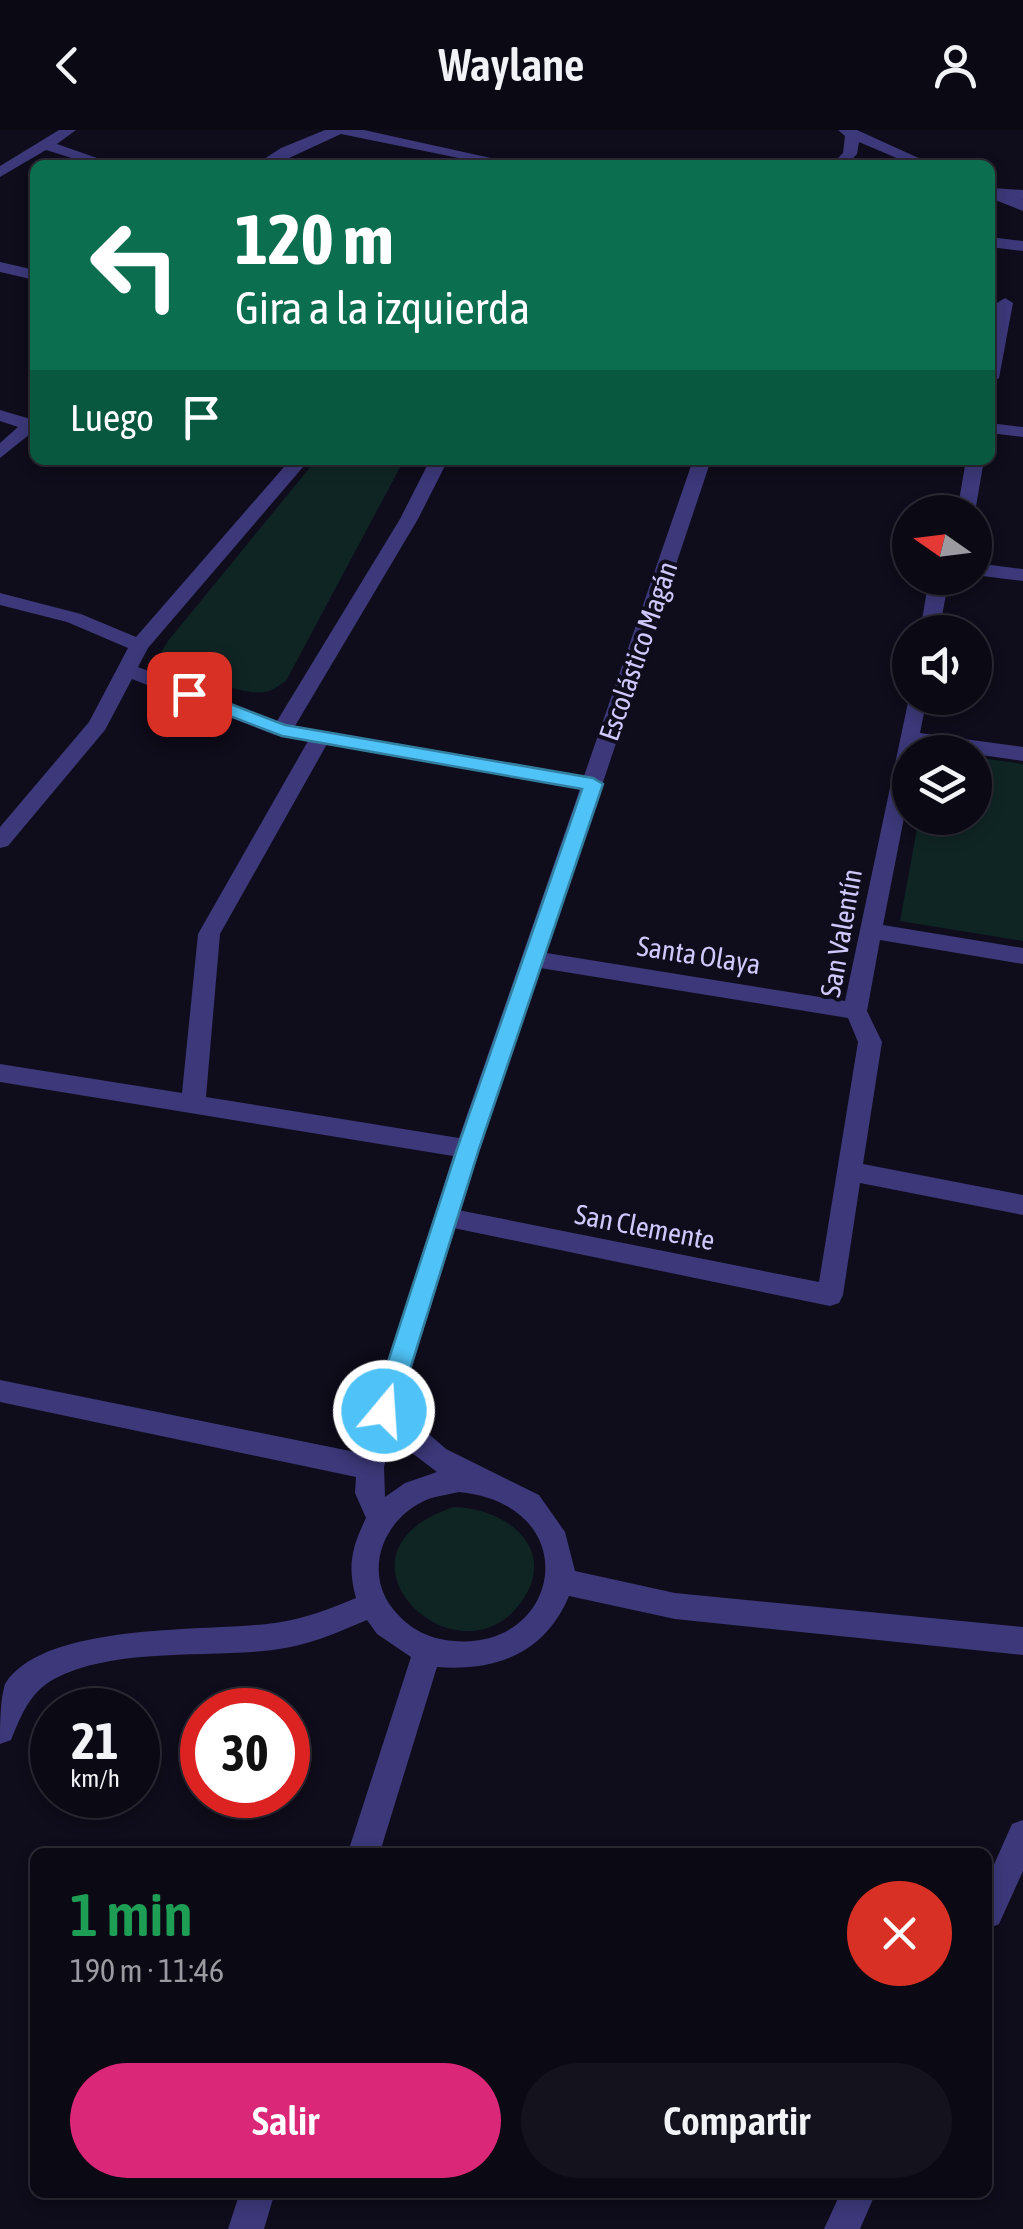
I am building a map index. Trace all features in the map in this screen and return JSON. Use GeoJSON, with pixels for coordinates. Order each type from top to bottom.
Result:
{"type":"FeatureCollection","features":[{"type":"Feature","properties":{"kind":"street"},"geometry":{"type":"LineString","coordinates":[[0,172],[69,130]]}},
{"type":"Feature","properties":{"kind":"street"},"geometry":{"type":"LineString","coordinates":[[271,160],[340,130],[490,160]]}},
{"type":"Feature","properties":{"kind":"street"},"geometry":{"type":"LineString","coordinates":[[844,160],[850,154],[849,132],[914,160]]}},
{"type":"Feature","properties":{"kind":"street"},"geometry":{"type":"LineString","coordinates":[[45,145],[93,160]]}},
{"type":"Feature","properties":{"kind":"street"},"geometry":{"type":"LineString","coordinates":[[995,193],[1023,195]]}},
{"type":"Feature","properties":{"kind":"street"},"geometry":{"type":"LineString","coordinates":[[995,195],[1023,206]]}},
{"type":"Feature","properties":{"kind":"street"},"geometry":{"type":"LineString","coordinates":[[995,243],[1023,246]]}},
{"type":"Feature","properties":{"kind":"street"},"geometry":{"type":"LineString","coordinates":[[0,267],[30,274]]}},
{"type":"Feature","properties":{"kind":"street"},"geometry":{"type":"LineString","coordinates":[[995,355],[1006,303]]}},
{"type":"Feature","properties":{"kind":"street"},"geometry":{"type":"LineString","coordinates":[[0,416],[30,422]]}},
{"type":"Feature","properties":{"kind":"street"},"geometry":{"type":"LineString","coordinates":[[0,454],[30,424]]}},
{"type":"Feature","properties":{"kind":"street"},"geometry":{"type":"LineString","coordinates":[[995,429],[1023,432]]}},
{"type":"Feature","properties":{"kind":"street"},"geometry":{"type":"LineString","coordinates":[[0,841],[98,725],[140,646],[296,465]]}},
{"type":"Feature","properties":{"kind":"street"},"geometry":{"type":"LineString","coordinates":[[282,730],[417,506],[437,465]]}},
{"type":"Feature","properties":{"kind":"street","name":"Escolástico Magán"},"geometry":{"type":"LineString","coordinates":[[381,1520],[369,1493],[370,1467],[384,1411],[468,1149],[700,465]]}},
{"type":"Feature","properties":{"kind":"street"},"geometry":{"type":"LineString","coordinates":[[969,495],[974,465]]}},
{"type":"Feature","properties":{"kind":"street"},"geometry":{"type":"LineString","coordinates":[[992,571],[1023,576]]}},
{"type":"Feature","properties":{"kind":"street"},"geometry":{"type":"LineString","coordinates":[[0,599],[74,618],[140,646]]}},
{"type":"Feature","properties":{"kind":"street"},"geometry":{"type":"LineString","coordinates":[[128,670],[282,730],[593,784]]}},
{"type":"Feature","properties":{"kind":"street"},"geometry":{"type":"LineString","coordinates":[[192,1103],[209,934],[320,739]]}},
{"type":"Feature","properties":{"kind":"street"},"geometry":{"type":"LineString","coordinates":[[992,750],[1023,754]]}},
{"type":"Feature","properties":{"kind":"street","name":"San Valentín"},"geometry":{"type":"LineString","coordinates":[[830,1295],[870,1042],[854,1011],[892,824]]}},
{"type":"Feature","properties":{"kind":"street"},"geometry":{"type":"LineString","coordinates":[[870,930],[1023,956]]}},
{"type":"Feature","properties":{"kind":"street","name":"Santa Olaya"},"geometry":{"type":"LineString","coordinates":[[534,959],[854,1011]]}},
{"type":"Feature","properties":{"kind":"street"},"geometry":{"type":"LineString","coordinates":[[0,1072],[468,1149]]}},
{"type":"Feature","properties":{"kind":"street"},"geometry":{"type":"LineString","coordinates":[[849,1171],[1023,1206]]}},
{"type":"Feature","properties":{"kind":"street","name":"San Clemente"},"geometry":{"type":"LineString","coordinates":[[448,1218],[830,1295]]}},
{"type":"Feature","properties":{"kind":"street"},"geometry":{"type":"LineString","coordinates":[[0,1391],[316,1459],[370,1467]]}},
{"type":"Feature","properties":{"kind":"street"},"geometry":{"type":"LineString","coordinates":[[384,1411],[411,1442],[434,1460],[490,1483],[518,1495],[540,1513],[555,1537],[561,1566],[556,1594],[540,1621],[516,1643],[484,1655],[450,1658],[428,1652],[389,1630],[370,1605],[364,1576],[368,1546],[381,1520],[402,1499],[429,1486],[459,1480],[490,1483]]}},
{"type":"Feature","properties":{"kind":"street"},"geometry":{"type":"LineString","coordinates":[[558,1580],[675,1606],[1023,1641]]}},
{"type":"Feature","properties":{"kind":"street"},"geometry":{"type":"LineString","coordinates":[[0,1730],[10,1685],[56,1663],[92,1651],[276,1636],[312,1629],[370,1605]]}},
{"type":"Feature","properties":{"kind":"street"},"geometry":{"type":"LineString","coordinates":[[365,1848],[428,1652]]}},
{"type":"Feature","properties":{"kind":"street"},"geometry":{"type":"LineString","coordinates":[[992,1903],[1023,1835]]}},
{"type":"Feature","properties":{"kind":"street"},"geometry":{"type":"LineString","coordinates":[[246,2229],[256,2198]]}},
{"type":"Feature","properties":{"kind":"street"},"geometry":{"type":"LineString","coordinates":[[842,2229],[856,2198]]}},
{"type":"Feature","properties":{"kind":"green space"},"geometry":{"type":"Polygon","coordinates":[[[312,465],[401,465],[286,681],[265,692],[254,692],[210,680],[161,652],[312,465]]]}},
{"type":"Feature","properties":{"kind":"green space"},"geometry":{"type":"Polygon","coordinates":[[[992,759],[1023,764],[1023,941],[900,921],[916,835],[992,835],[992,759]]]}},
{"type":"Feature","properties":{"kind":"green space"},"geometry":{"type":"Polygon","coordinates":[[[454,1507],[473,1509],[508,1523],[530,1548],[534,1564],[532,1582],[522,1601],[495,1625],[465,1631],[436,1623],[411,1605],[397,1581],[396,1554],[414,1528],[454,1507]]]}},
{"type":"Feature","properties":{"kind":"route"},"geometry":{"type":"LineString","coordinates":[[189,694],[282,730],[320,739],[593,784],[468,1149],[384,1411]]}}]}
